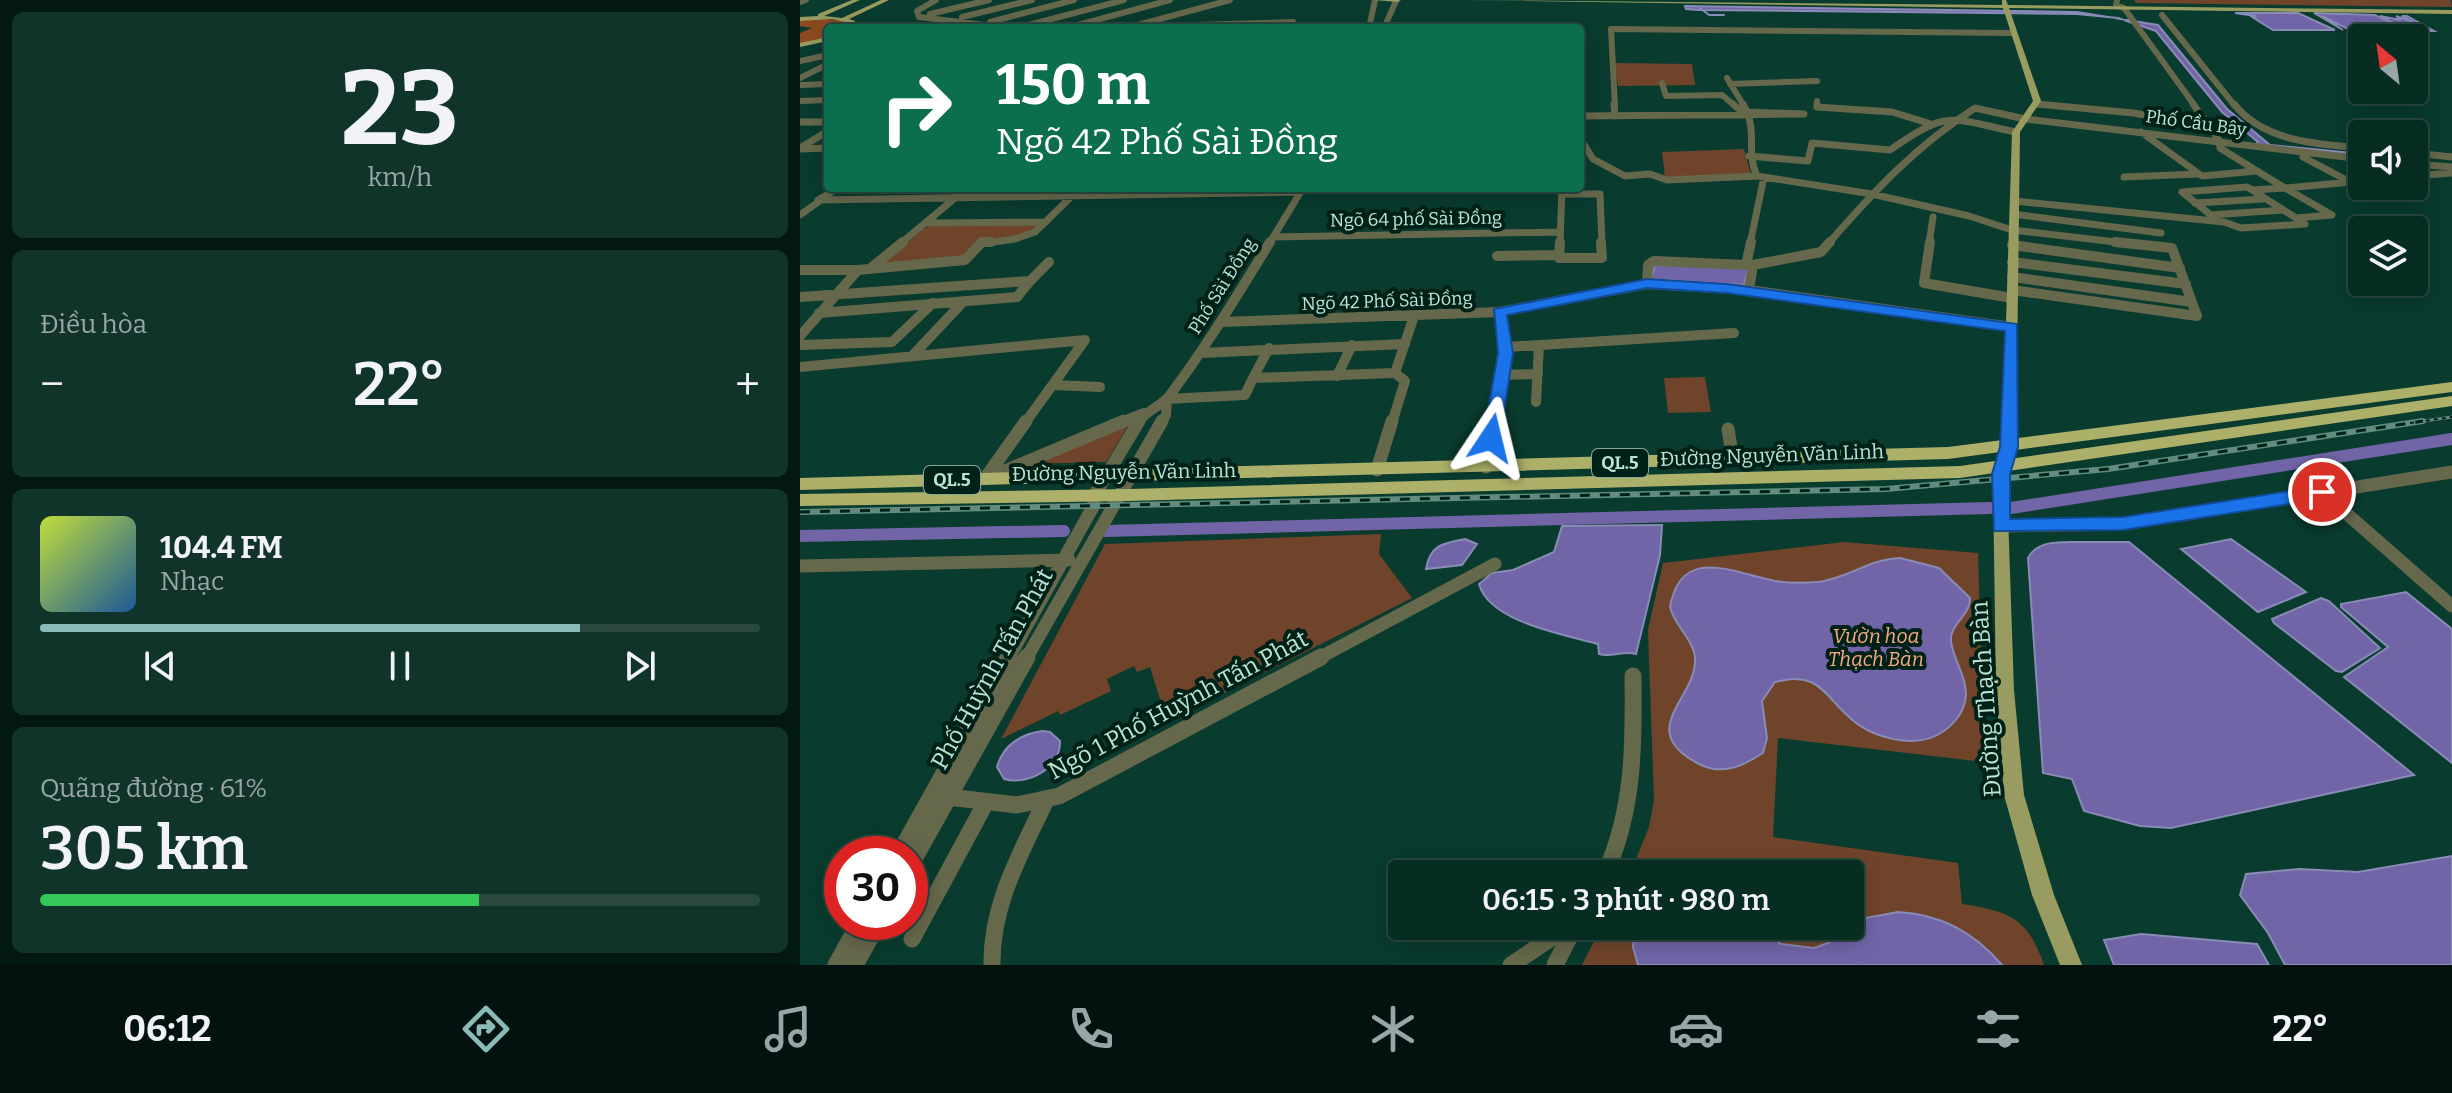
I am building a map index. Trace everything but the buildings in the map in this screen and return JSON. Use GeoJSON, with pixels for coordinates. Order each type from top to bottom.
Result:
{"type":"FeatureCollection","features":[{"type":"Feature","properties":{"kind":"highway","name":"Đường Nguyễn Văn Linh"},"geometry":{"type":"LineString","coordinates":[[800,484],[1948,453],[2009,447],[2372,394],[2452,387]]}},
{"type":"Feature","properties":{"kind":"highway","name":"Đường Nguyễn Văn Linh"},"geometry":{"type":"LineString","coordinates":[[800,500],[1094,496],[2002,468],[2452,401]]}},
{"type":"Feature","properties":{"kind":"highway"},"geometry":{"type":"LineString","coordinates":[[890,498],[905,482]]}},
{"type":"Feature","properties":{"kind":"main road"},"geometry":{"type":"LineString","coordinates":[[815,17],[857,0]]}},
{"type":"Feature","properties":{"kind":"main road"},"geometry":{"type":"LineString","coordinates":[[825,17],[867,0]]}},
{"type":"Feature","properties":{"kind":"main road"},"geometry":{"type":"LineString","coordinates":[[834,18],[876,0]]}},
{"type":"Feature","properties":{"kind":"main road"},"geometry":{"type":"LineString","coordinates":[[844,19],[886,0]]}},
{"type":"Feature","properties":{"kind":"main road"},"geometry":{"type":"LineString","coordinates":[[1376,0],[1397,0]]}},
{"type":"Feature","properties":{"kind":"main road"},"geometry":{"type":"LineString","coordinates":[[1459,0],[2007,7],[2123,4],[2452,11]]}},
{"type":"Feature","properties":{"kind":"main road"},"geometry":{"type":"LineString","coordinates":[[1711,0],[2007,7]]}},
{"type":"Feature","properties":{"kind":"main road"},"geometry":{"type":"LineString","coordinates":[[2007,7],[2008,20],[2036,104],[2016,132]]}},
{"type":"Feature","properties":{"kind":"main road"},"geometry":{"type":"LineString","coordinates":[[800,19],[825,17],[844,19],[853,24]]}},
{"type":"Feature","properties":{"kind":"main road"},"geometry":{"type":"LineString","coordinates":[[800,45],[824,40]]}},
{"type":"Feature","properties":{"kind":"main road","name":"Đường Thạch Bàn"},"geometry":{"type":"LineString","coordinates":[[2016,132],[2009,447],[2002,468],[2005,690],[2014,795],[2043,895],[2071,965]]}},
{"type":"Feature","properties":{"kind":"street"},"geometry":{"type":"LineString","coordinates":[[800,2],[806,0]]}},
{"type":"Feature","properties":{"kind":"street"},"geometry":{"type":"LineString","coordinates":[[919,17],[917,11],[936,0]]}},
{"type":"Feature","properties":{"kind":"street"},"geometry":{"type":"LineString","coordinates":[[919,17],[989,0]]}},
{"type":"Feature","properties":{"kind":"street"},"geometry":{"type":"LineString","coordinates":[[951,20],[1032,0]]}},
{"type":"Feature","properties":{"kind":"street"},"geometry":{"type":"LineString","coordinates":[[979,24],[1074,0]]}},
{"type":"Feature","properties":{"kind":"street"},"geometry":{"type":"LineString","coordinates":[[1089,0],[1108,18],[1128,24]]}},
{"type":"Feature","properties":{"kind":"street"},"geometry":{"type":"LineString","coordinates":[[1032,24],[1124,0]]}},
{"type":"Feature","properties":{"kind":"street"},"geometry":{"type":"LineString","coordinates":[[1083,24],[1170,0]]}},
{"type":"Feature","properties":{"kind":"street"},"geometry":{"type":"LineString","coordinates":[[1204,0],[1217,1]]}},
{"type":"Feature","properties":{"kind":"street"},"geometry":{"type":"LineString","coordinates":[[1141,24],[1230,0]]}},
{"type":"Feature","properties":{"kind":"street"},"geometry":{"type":"LineString","coordinates":[[1370,24],[1376,0]]}},
{"type":"Feature","properties":{"kind":"street"},"geometry":{"type":"LineString","coordinates":[[1386,24],[1397,0]]}},
{"type":"Feature","properties":{"kind":"street"},"geometry":{"type":"LineString","coordinates":[[1155,20],[1217,1]]}},
{"type":"Feature","properties":{"kind":"street"},"geometry":{"type":"LineString","coordinates":[[2123,4],[2219,140],[2222,150],[2332,215],[2295,218]]}},
{"type":"Feature","properties":{"kind":"street"},"geometry":{"type":"LineString","coordinates":[[2162,15],[2240,112],[2256,125],[2309,141],[2348,146]]}},
{"type":"Feature","properties":{"kind":"street"},"geometry":{"type":"LineString","coordinates":[[919,17],[994,24]]}},
{"type":"Feature","properties":{"kind":"street"},"geometry":{"type":"LineString","coordinates":[[1213,24],[1292,23]]}},
{"type":"Feature","properties":{"kind":"street"},"geometry":{"type":"LineString","coordinates":[[1615,116],[1611,29],[2012,33]]}},
{"type":"Feature","properties":{"kind":"street"},"geometry":{"type":"LineString","coordinates":[[800,61],[824,56]]}},
{"type":"Feature","properties":{"kind":"street"},"geometry":{"type":"LineString","coordinates":[[800,78],[824,68]]}},
{"type":"Feature","properties":{"kind":"street"},"geometry":{"type":"LineString","coordinates":[[800,70],[816,70]]}},
{"type":"Feature","properties":{"kind":"street"},"geometry":{"type":"LineString","coordinates":[[1749,290],[1761,176],[1749,156],[1754,135],[1748,113],[1729,81],[1817,81]]}},
{"type":"Feature","properties":{"kind":"street"},"geometry":{"type":"LineString","coordinates":[[1584,116],[1804,114],[1748,113],[1732,107],[1722,95],[1666,96],[1662,83]]}},
{"type":"Feature","properties":{"kind":"street"},"geometry":{"type":"LineString","coordinates":[[800,85],[824,84]]}},
{"type":"Feature","properties":{"kind":"street"},"geometry":{"type":"LineString","coordinates":[[800,101],[824,100]]}},
{"type":"Feature","properties":{"kind":"street"},"geometry":{"type":"LineString","coordinates":[[1647,284],[1648,265],[1654,261],[1750,265],[1821,252],[1872,194],[1890,160],[1928,123],[1892,112],[1817,107],[1817,101]]}},
{"type":"Feature","properties":{"kind":"street"},"geometry":{"type":"LineString","coordinates":[[2036,104],[2133,113],[2209,126]]}},
{"type":"Feature","properties":{"kind":"street","name":"Phố Cầu Bây"},"geometry":{"type":"LineString","coordinates":[[1928,123],[1955,119],[1975,108],[2025,119],[2348,158]]}},
{"type":"Feature","properties":{"kind":"street"},"geometry":{"type":"LineString","coordinates":[[1749,156],[1808,161],[1812,143],[1890,160],[1955,119],[2016,132]]}},
{"type":"Feature","properties":{"kind":"street"},"geometry":{"type":"LineString","coordinates":[[800,122],[824,122]]}},
{"type":"Feature","properties":{"kind":"street"},"geometry":{"type":"LineString","coordinates":[[2141,132],[2198,174]]}},
{"type":"Feature","properties":{"kind":"street"},"geometry":{"type":"LineString","coordinates":[[800,149],[824,134]]}},
{"type":"Feature","properties":{"kind":"street"},"geometry":{"type":"LineString","coordinates":[[1584,144],[1593,159],[1625,176],[1650,174],[1667,180],[1761,176],[1872,194],[1969,216],[2012,230],[2172,248],[2197,316],[1924,283],[1933,217]]}},
{"type":"Feature","properties":{"kind":"street"},"geometry":{"type":"LineString","coordinates":[[800,149],[824,148]]}},
{"type":"Feature","properties":{"kind":"street"},"geometry":{"type":"LineString","coordinates":[[2296,153],[2348,181]]}},
{"type":"Feature","properties":{"kind":"street"},"geometry":{"type":"LineString","coordinates":[[2428,157],[2450,164]]}},
{"type":"Feature","properties":{"kind":"street"},"geometry":{"type":"LineString","coordinates":[[2428,164],[2450,164]]}},
{"type":"Feature","properties":{"kind":"street"},"geometry":{"type":"LineString","coordinates":[[2428,171],[2450,164]]}},
{"type":"Feature","properties":{"kind":"street"},"geometry":{"type":"LineString","coordinates":[[2325,169],[2348,168]]}},
{"type":"Feature","properties":{"kind":"street"},"geometry":{"type":"LineString","coordinates":[[2124,177],[2257,171]]}},
{"type":"Feature","properties":{"kind":"street"},"geometry":{"type":"LineString","coordinates":[[2252,190],[2348,182]]}},
{"type":"Feature","properties":{"kind":"street"},"geometry":{"type":"LineString","coordinates":[[2014,201],[2220,222],[2241,228],[2305,224],[2247,187],[2182,192],[2220,222]]}},
{"type":"Feature","properties":{"kind":"street"},"geometry":{"type":"LineString","coordinates":[[800,215],[833,192]]}},
{"type":"Feature","properties":{"kind":"street"},"geometry":{"type":"LineString","coordinates":[[871,269],[962,192]]}},
{"type":"Feature","properties":{"kind":"street"},"geometry":{"type":"LineString","coordinates":[[800,199],[1076,192]]}},
{"type":"Feature","properties":{"kind":"street"},"geometry":{"type":"LineString","coordinates":[[800,270],[858,270],[965,260],[982,242],[1027,239],[1076,192]]}},
{"type":"Feature","properties":{"kind":"street"},"geometry":{"type":"LineString","coordinates":[[1266,192],[1292,206]]}},
{"type":"Feature","properties":{"kind":"street","name":"Phố Sài Đồng"},"geometry":{"type":"LineString","coordinates":[[1105,478],[1144,413],[1167,399],[1201,353],[1292,206],[1298,192]]}},
{"type":"Feature","properties":{"kind":"street"},"geometry":{"type":"LineString","coordinates":[[1559,255],[1562,192]]}},
{"type":"Feature","properties":{"kind":"street"},"geometry":{"type":"LineString","coordinates":[[1497,256],[1602,258],[1600,194],[1575,192]]}},
{"type":"Feature","properties":{"kind":"street"},"geometry":{"type":"LineString","coordinates":[[2195,203],[2265,199]]}},
{"type":"Feature","properties":{"kind":"street"},"geometry":{"type":"LineString","coordinates":[[2210,215],[2283,210]]}},
{"type":"Feature","properties":{"kind":"street"},"geometry":{"type":"LineString","coordinates":[[2013,214],[2161,233]]}},
{"type":"Feature","properties":{"kind":"street"},"geometry":{"type":"LineString","coordinates":[[926,223],[1046,222]]}},
{"type":"Feature","properties":{"kind":"street"},"geometry":{"type":"LineString","coordinates":[[2121,228],[2123,243]]}},
{"type":"Feature","properties":{"kind":"street","name":"Ngõ 64 phố Sài Đồng"},"geometry":{"type":"LineString","coordinates":[[1273,237],[1560,232]]}},
{"type":"Feature","properties":{"kind":"street"},"geometry":{"type":"LineString","coordinates":[[2106,241],[2116,304]]}},
{"type":"Feature","properties":{"kind":"street"},"geometry":{"type":"LineString","coordinates":[[2012,245],[2180,268]]}},
{"type":"Feature","properties":{"kind":"street"},"geometry":{"type":"LineString","coordinates":[[819,313],[1017,297],[1049,262]]}},
{"type":"Feature","properties":{"kind":"street"},"geometry":{"type":"LineString","coordinates":[[2012,262],[2186,284]]}},
{"type":"Feature","properties":{"kind":"street"},"geometry":{"type":"LineString","coordinates":[[800,336],[858,270]]}},
{"type":"Feature","properties":{"kind":"street"},"geometry":{"type":"LineString","coordinates":[[2012,277],[2192,302]]}},
{"type":"Feature","properties":{"kind":"street"},"geometry":{"type":"LineString","coordinates":[[800,297],[1030,281]]}},
{"type":"Feature","properties":{"kind":"street","name":"Ngõ 42 Phố Sài Đồng"},"geometry":{"type":"LineString","coordinates":[[1221,322],[1499,312],[1647,284],[1749,290],[2012,327]]}},
{"type":"Feature","properties":{"kind":"street"},"geometry":{"type":"LineString","coordinates":[[983,299],[1002,285]]}},
{"type":"Feature","properties":{"kind":"street"},"geometry":{"type":"LineString","coordinates":[[912,356],[964,301]]}},
{"type":"Feature","properties":{"kind":"street"},"geometry":{"type":"LineString","coordinates":[[800,345],[892,342],[933,303]]}},
{"type":"Feature","properties":{"kind":"street"},"geometry":{"type":"LineString","coordinates":[[1230,308],[1254,322]]}},
{"type":"Feature","properties":{"kind":"street"},"geometry":{"type":"LineString","coordinates":[[1486,467],[1506,347],[1499,312]]}},
{"type":"Feature","properties":{"kind":"street"},"geometry":{"type":"LineString","coordinates":[[1395,373],[1414,316]]}},
{"type":"Feature","properties":{"kind":"street"},"geometry":{"type":"LineString","coordinates":[[1506,347],[1734,333]]}},
{"type":"Feature","properties":{"kind":"street"},"geometry":{"type":"LineString","coordinates":[[800,367],[1085,340],[985,480]]}},
{"type":"Feature","properties":{"kind":"street"},"geometry":{"type":"LineString","coordinates":[[1201,353],[1405,344]]}},
{"type":"Feature","properties":{"kind":"street"},"geometry":{"type":"LineString","coordinates":[[1337,376],[1352,345]]}},
{"type":"Feature","properties":{"kind":"street"},"geometry":{"type":"LineString","coordinates":[[1536,402],[1539,345]]}},
{"type":"Feature","properties":{"kind":"street"},"geometry":{"type":"LineString","coordinates":[[1167,399],[1245,395],[1269,348]]}},
{"type":"Feature","properties":{"kind":"street"},"geometry":{"type":"LineString","coordinates":[[1253,378],[1395,373],[1405,381],[1402,400],[1377,470]]}},
{"type":"Feature","properties":{"kind":"street"},"geometry":{"type":"LineString","coordinates":[[1502,375],[1538,374]]}},
{"type":"Feature","properties":{"kind":"street"},"geometry":{"type":"LineString","coordinates":[[1054,385],[1100,387]]}},
{"type":"Feature","properties":{"kind":"street","name":"Phố Sài Đồng"},"geometry":{"type":"LineString","coordinates":[[1117,495],[1166,415],[1167,399]]}},
{"type":"Feature","properties":{"kind":"street"},"geometry":{"type":"LineString","coordinates":[[985,480],[1144,413]]}},
{"type":"Feature","properties":{"kind":"street"},"geometry":{"type":"LineString","coordinates":[[1728,429],[1733,459]]}},
{"type":"Feature","properties":{"kind":"street"},"geometry":{"type":"LineString","coordinates":[[2001,526],[2123,524],[2452,472]]}},
{"type":"Feature","properties":{"kind":"street","name":"Phố Huỳnh Tấn Phát"},"geometry":{"type":"LineString","coordinates":[[927,836],[1072,560],[1094,505],[1094,496],[1105,478]]}},
{"type":"Feature","properties":{"kind":"street"},"geometry":{"type":"LineString","coordinates":[[2322,492],[2452,606]]}},
{"type":"Feature","properties":{"kind":"street","name":"Phố Huỳnh Tấn Phát"},"geometry":{"type":"LineString","coordinates":[[910,836],[1072,560],[1117,495]]}},
{"type":"Feature","properties":{"kind":"street"},"geometry":{"type":"LineString","coordinates":[[800,566],[1072,560]]}},
{"type":"Feature","properties":{"kind":"street","name":"Ngõ 1 Phố Huỳnh Tấn Phát"},"geometry":{"type":"LineString","coordinates":[[948,797],[1006,808],[1045,802],[1495,564]]}},
{"type":"Feature","properties":{"kind":"street"},"geometry":{"type":"LineString","coordinates":[[1612,860],[1630,803],[1634,756],[1633,676]]}},
{"type":"Feature","properties":{"kind":"street"},"geometry":{"type":"LineString","coordinates":[[992,965],[992,929],[998,907],[1045,802]]}},
{"type":"Feature","properties":{"kind":"street"},"geometry":{"type":"LineString","coordinates":[[928,909],[985,804]]}},
{"type":"Feature","properties":{"kind":"street"},"geometry":{"type":"LineString","coordinates":[[836,965],[850,940]]}},
{"type":"Feature","properties":{"kind":"street"},"geometry":{"type":"LineString","coordinates":[[855,965],[869,940]]}},
{"type":"Feature","properties":{"kind":"street"},"geometry":{"type":"LineString","coordinates":[[1511,965],[1548,940]]}},
{"type":"Feature","properties":{"kind":"street"},"geometry":{"type":"LineString","coordinates":[[1555,965],[1568,940]]}},
{"type":"Feature","properties":{"kind":"green space"},"geometry":{"type":"Polygon","coordinates":[[[2134,0],[2451,0],[2452,7],[2136,3],[2134,0]]]}},
{"type":"Feature","properties":{"kind":"green space"},"geometry":{"type":"Polygon","coordinates":[[[1614,63],[1692,64],[1695,85],[1618,86],[1614,63]]]}},
{"type":"Feature","properties":{"kind":"green space"},"geometry":{"type":"Polygon","coordinates":[[[1744,149],[1751,175],[1665,177],[1662,152],[1744,149]]]}},
{"type":"Feature","properties":{"kind":"green space"},"geometry":{"type":"Polygon","coordinates":[[[1040,224],[1028,237],[985,240],[966,257],[885,263],[923,229],[933,225],[1040,224]]]}},
{"type":"Feature","properties":{"kind":"green space"},"geometry":{"type":"Polygon","coordinates":[[[1705,377],[1711,412],[1668,413],[1664,378],[1705,377]]]}},
{"type":"Feature","properties":{"kind":"green space"},"geometry":{"type":"Polygon","coordinates":[[[1131,421],[1106,462],[1024,464],[1131,421]]]}},
{"type":"Feature","properties":{"kind":"green space"},"geometry":{"type":"Polygon","coordinates":[[[1381,534],[1379,554],[1412,598],[1167,722],[1150,667],[1137,672],[1134,666],[1107,679],[1111,691],[1060,715],[1058,711],[1001,739],[1105,544],[1381,534]]]}},
{"type":"Feature","properties":{"kind":"green space","name":"Vườn hoa Thạch Bàn"},"geometry":{"type":"Polygon","coordinates":[[[1844,542],[1978,553],[1984,762],[1778,738],[1773,837],[1958,863],[1962,904],[1992,910],[2015,920],[2031,937],[2044,965],[1582,965],[1595,940],[1864,940],[1864,860],[1636,860],[1649,827],[1654,800],[1648,630],[1663,563],[1844,542]]]}},
{"type":"Feature","properties":{"kind":"shaded area"},"geometry":{"type":"Polygon","coordinates":[[[1685,6],[2077,12],[2109,17],[2077,14],[1699,10],[1686,9],[1685,6]]]}},
{"type":"Feature","properties":{"kind":"shaded area"},"geometry":{"type":"Polygon","coordinates":[[[2235,13],[2298,13],[2335,30],[2273,30],[2252,17],[2256,16],[2235,13]]]}},
{"type":"Feature","properties":{"kind":"shaded area"},"geometry":{"type":"Polygon","coordinates":[[[2314,13],[2375,15],[2394,24],[2348,24],[2348,29],[2322,16],[2343,30],[2314,13]]]}},
{"type":"Feature","properties":{"kind":"shaded area"},"geometry":{"type":"Polygon","coordinates":[[[2380,16],[2401,20],[2396,16],[2413,22],[2402,16],[2421,24],[2395,24],[2380,16]]]}},
{"type":"Feature","properties":{"kind":"shaded area"},"geometry":{"type":"Polygon","coordinates":[[[828,19],[847,24],[824,24],[824,38],[800,44],[800,33],[812,28],[800,26],[800,20],[828,19]]]}},
{"type":"Feature","properties":{"kind":"shaded area"},"geometry":{"type":"Polygon","coordinates":[[[2121,19],[2158,25],[2227,109],[2270,145],[2348,153],[2348,155],[2255,145],[2258,142],[2222,112],[2156,31],[2121,19]]]}},
{"type":"Feature","properties":{"kind":"shaded area"},"geometry":{"type":"Polygon","coordinates":[[[1655,265],[1742,267],[1748,270],[1744,285],[1651,279],[1655,265]]]}},
{"type":"Feature","properties":{"kind":"shaded area"},"geometry":{"type":"Polygon","coordinates":[[[1662,525],[1660,555],[1636,654],[1599,654],[1598,644],[1530,625],[1497,608],[1479,584],[1492,573],[1513,570],[1554,552],[1562,526],[1662,525]]]}},
{"type":"Feature","properties":{"kind":"shaded area"},"geometry":{"type":"Polygon","coordinates":[[[1465,539],[1477,544],[1462,565],[1426,569],[1431,555],[1439,546],[1465,539]]]}},
{"type":"Feature","properties":{"kind":"shaded area"},"geometry":{"type":"Polygon","coordinates":[[[2231,539],[2306,592],[2258,612],[2181,549],[2231,539]]]}},
{"type":"Feature","properties":{"kind":"shaded area"},"geometry":{"type":"Polygon","coordinates":[[[2129,542],[2414,775],[2171,828],[2140,826],[2084,811],[2072,779],[2043,773],[2028,558],[2033,551],[2047,544],[2129,542]]]}},
{"type":"Feature","properties":{"kind":"shaded area"},"geometry":{"type":"Polygon","coordinates":[[[1900,558],[1939,568],[1970,598],[1967,610],[1951,636],[1966,695],[1962,711],[1944,731],[1933,737],[1907,741],[1880,735],[1857,723],[1816,685],[1802,679],[1789,679],[1775,682],[1762,701],[1767,738],[1763,753],[1740,765],[1716,769],[1699,764],[1680,751],[1671,738],[1670,726],[1673,713],[1688,687],[1695,657],[1670,607],[1676,587],[1685,575],[1711,567],[1775,581],[1818,582],[1900,558]]]}},
{"type":"Feature","properties":{"kind":"shaded area"},"geometry":{"type":"Polygon","coordinates":[[[2406,592],[2452,629],[2452,763],[2344,677],[2388,647],[2341,604],[2406,592]]]}},
{"type":"Feature","properties":{"kind":"shaded area"},"geometry":{"type":"Polygon","coordinates":[[[2321,598],[2329,601],[2380,648],[2342,672],[2336,671],[2272,619],[2321,598]]]}},
{"type":"Feature","properties":{"kind":"shaded area"},"geometry":{"type":"Polygon","coordinates":[[[1042,731],[1050,732],[1060,741],[1059,751],[1049,767],[1023,780],[1004,779],[997,767],[1008,747],[1020,738],[1042,731]]]}},
{"type":"Feature","properties":{"kind":"shaded area"},"geometry":{"type":"Polygon","coordinates":[[[2452,856],[2452,965],[2285,965],[2268,933],[2240,895],[2246,874],[2299,869],[2358,872],[2452,856]]]}},
{"type":"Feature","properties":{"kind":"shaded area"},"geometry":{"type":"Polygon","coordinates":[[[1898,912],[1928,916],[1968,934],[2002,965],[1638,965],[1633,947],[1634,940],[1775,940],[1781,944],[1814,948],[1833,940],[1864,940],[1866,918],[1898,912]]]}},
{"type":"Feature","properties":{"kind":"shaded area"},"geometry":{"type":"Polygon","coordinates":[[[2141,934],[2257,944],[2269,965],[2114,965],[2104,940],[2141,934]]]}},
{"type":"Feature","properties":{"kind":"waterway"},"geometry":{"type":"LineString","coordinates":[[1700,8],[1709,15],[1724,15]]}},
{"type":"Feature","properties":{"kind":"waterway"},"geometry":{"type":"LineString","coordinates":[[2011,508],[2452,439]]}},
{"type":"Feature","properties":{"kind":"waterway"},"geometry":{"type":"LineString","coordinates":[[1105,531],[1990,508]]}},
{"type":"Feature","properties":{"kind":"waterway"},"geometry":{"type":"LineString","coordinates":[[800,536],[1064,531]]}},
{"type":"Feature","properties":{"kind":"railway"},"geometry":{"type":"LineString","coordinates":[[2410,423],[2452,417]]}},
{"type":"Feature","properties":{"kind":"railway"},"geometry":{"type":"LineString","coordinates":[[800,512],[1886,489],[2108,469],[2423,421]]}},
{"type":"Feature","properties":{"kind":"route"},"geometry":{"type":"LineString","coordinates":[[1491,438],[1506,353],[1499,312],[1534,308],[1623,286],[1647,284],[1749,290],[2012,327],[2009,447],[2001,474],[2001,526],[2050,528],[2123,524],[2322,492]]}}]}
